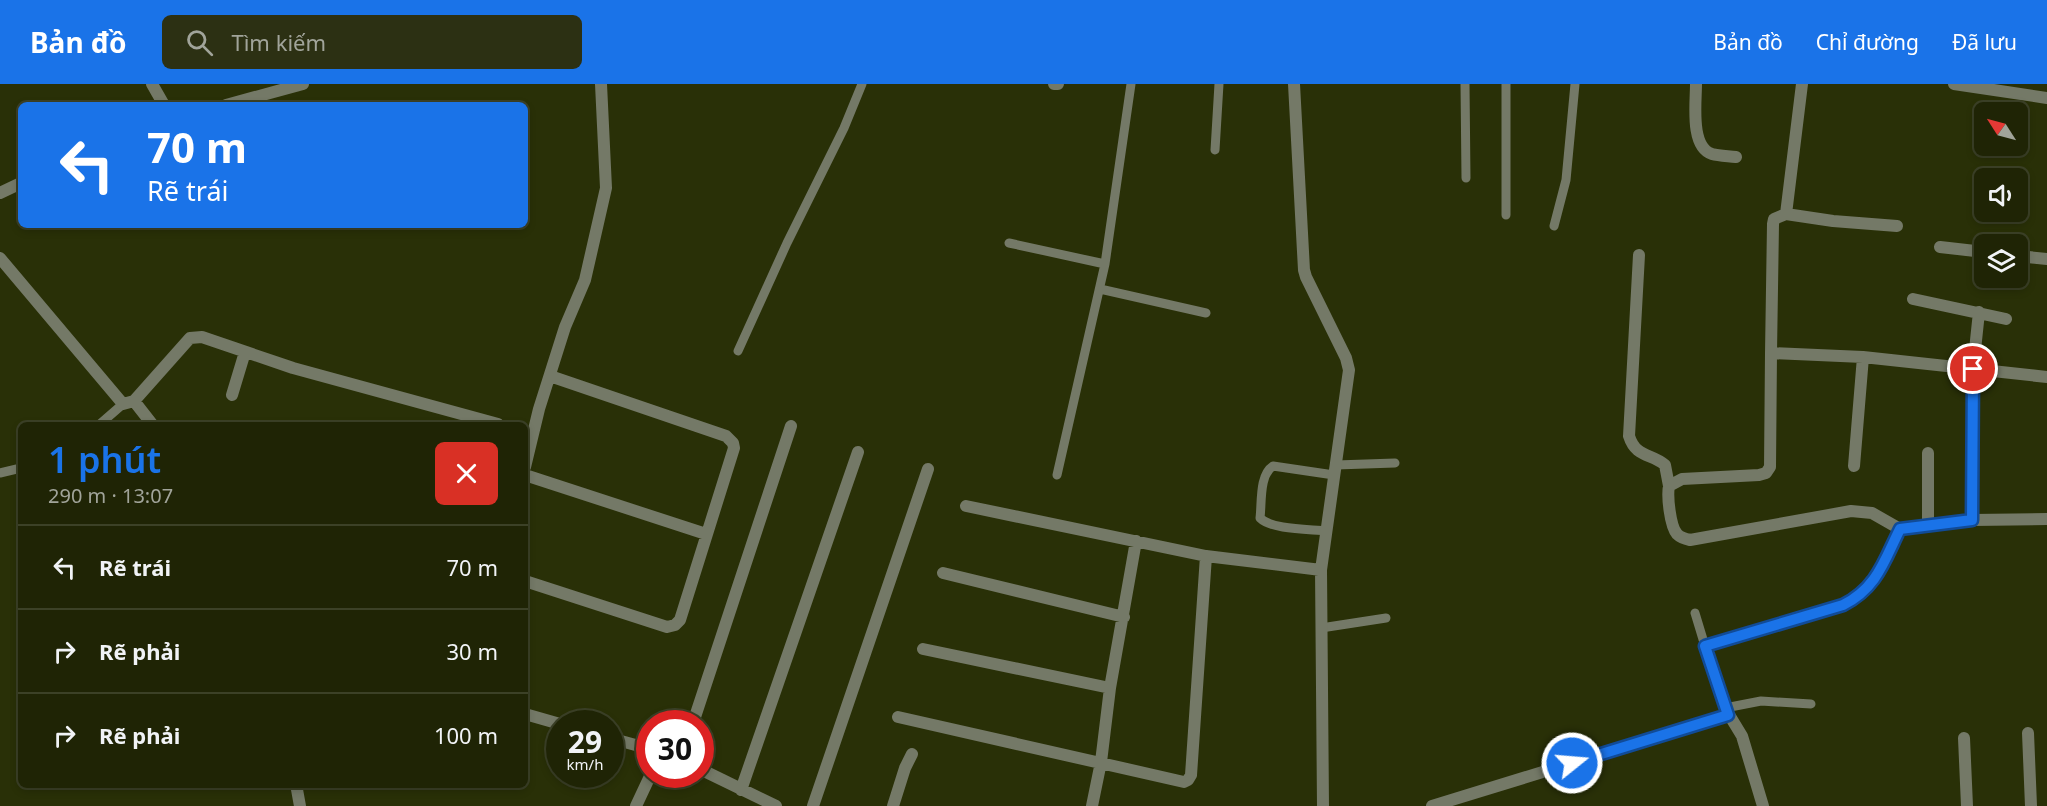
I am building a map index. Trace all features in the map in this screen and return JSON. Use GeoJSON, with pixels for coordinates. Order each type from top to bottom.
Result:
{"type":"FeatureCollection","features":[{"type":"Feature","properties":{"kind":"street"},"geometry":{"type":"LineString","coordinates":[[152,84],[162,102]]}},
{"type":"Feature","properties":{"kind":"street"},"geometry":{"type":"LineString","coordinates":[[237,102],[303,84]]}},
{"type":"Feature","properties":{"kind":"street"},"geometry":{"type":"LineString","coordinates":[[529,433],[565,327],[585,280],[606,188],[601,84]]}},
{"type":"Feature","properties":{"kind":"street"},"geometry":{"type":"LineString","coordinates":[[1294,84],[1304,270],[1346,358],[1349,370],[1321,570],[1323,806]]}},
{"type":"Feature","properties":{"kind":"street"},"geometry":{"type":"LineString","coordinates":[[1696,84],[1697,136],[1702,147],[1711,153],[1736,157]]}},
{"type":"Feature","properties":{"kind":"street"},"geometry":{"type":"LineString","coordinates":[[1786,214],[1802,84]]}},
{"type":"Feature","properties":{"kind":"street"},"geometry":{"type":"LineString","coordinates":[[1954,84],[2009,88],[2047,98]]}},
{"type":"Feature","properties":{"kind":"street"},"geometry":{"type":"LineString","coordinates":[[0,193],[18,184]]}},
{"type":"Feature","properties":{"kind":"street"},"geometry":{"type":"LineString","coordinates":[[1669,486],[1682,479],[1759,475],[1766,473],[1770,467],[1772,460],[1771,352],[1774,219],[1786,214],[1833,221],[1897,226]]}},
{"type":"Feature","properties":{"kind":"street"},"geometry":{"type":"LineString","coordinates":[[1940,247],[1974,251]]}},
{"type":"Feature","properties":{"kind":"street"},"geometry":{"type":"LineString","coordinates":[[1639,255],[1629,436],[1635,448],[1665,465],[1673,526],[1682,538],[1690,540],[1851,511],[1872,513],[1900,529],[1972,520],[2047,519]]}},
{"type":"Feature","properties":{"kind":"street"},"geometry":{"type":"LineString","coordinates":[[2028,257],[2047,259]]}},
{"type":"Feature","properties":{"kind":"street"},"geometry":{"type":"LineString","coordinates":[[0,258],[128,403],[150,422]]}},
{"type":"Feature","properties":{"kind":"street"},"geometry":{"type":"LineString","coordinates":[[1913,299],[2006,319]]}},
{"type":"Feature","properties":{"kind":"street"},"geometry":{"type":"LineString","coordinates":[[1972,520],[1973,369],[1978,312]]}},
{"type":"Feature","properties":{"kind":"street"},"geometry":{"type":"LineString","coordinates":[[128,403],[190,339],[202,337],[293,369],[491,422]]}},
{"type":"Feature","properties":{"kind":"street"},"geometry":{"type":"LineString","coordinates":[[232,395],[245,352]]}},
{"type":"Feature","properties":{"kind":"street"},"geometry":{"type":"LineString","coordinates":[[1771,352],[1863,357],[2047,377]]}},
{"type":"Feature","properties":{"kind":"street"},"geometry":{"type":"LineString","coordinates":[[1854,466],[1863,357]]}},
{"type":"Feature","properties":{"kind":"street"},"geometry":{"type":"LineString","coordinates":[[528,582],[667,627],[675,625],[680,620],[734,448],[733,443],[726,436],[550,376]]}},
{"type":"Feature","properties":{"kind":"street"},"geometry":{"type":"LineString","coordinates":[[697,710],[791,426]]}},
{"type":"Feature","properties":{"kind":"street"},"geometry":{"type":"LineString","coordinates":[[741,790],[858,452]]}},
{"type":"Feature","properties":{"kind":"street"},"geometry":{"type":"LineString","coordinates":[[1928,453],[1928,524]]}},
{"type":"Feature","properties":{"kind":"street"},"geometry":{"type":"LineString","coordinates":[[813,806],[928,469]]}},
{"type":"Feature","properties":{"kind":"street"},"geometry":{"type":"LineString","coordinates":[[528,476],[706,534]]}},
{"type":"Feature","properties":{"kind":"street"},"geometry":{"type":"LineString","coordinates":[[966,506],[1206,556],[1321,570]]}},
{"type":"Feature","properties":{"kind":"street"},"geometry":{"type":"LineString","coordinates":[[1763,806],[1743,736],[1727,712],[1705,646],[1843,605],[1858,597],[1870,586],[1900,529]]}},
{"type":"Feature","properties":{"kind":"street"},"geometry":{"type":"LineString","coordinates":[[1092,806],[1136,541]]}},
{"type":"Feature","properties":{"kind":"street"},"geometry":{"type":"LineString","coordinates":[[898,717],[1184,782],[1188,780],[1191,775],[1206,556]]}},
{"type":"Feature","properties":{"kind":"street"},"geometry":{"type":"LineString","coordinates":[[942,573],[1124,617]]}},
{"type":"Feature","properties":{"kind":"street"},"geometry":{"type":"LineString","coordinates":[[923,649],[1110,688]]}},
{"type":"Feature","properties":{"kind":"street"},"geometry":{"type":"LineString","coordinates":[[1436,805],[1727,712]]}},
{"type":"Feature","properties":{"kind":"street"},"geometry":{"type":"LineString","coordinates":[[528,715],[546,720]]}},
{"type":"Feature","properties":{"kind":"street"},"geometry":{"type":"LineString","coordinates":[[2028,733],[2031,806]]}},
{"type":"Feature","properties":{"kind":"street"},"geometry":{"type":"LineString","coordinates":[[1964,738],[1966,806]]}},
{"type":"Feature","properties":{"kind":"street"},"geometry":{"type":"LineString","coordinates":[[893,806],[912,754]]}},
{"type":"Feature","properties":{"kind":"street"},"geometry":{"type":"LineString","coordinates":[[714,776],[776,806]]}},
{"type":"Feature","properties":{"kind":"street"},"geometry":{"type":"LineString","coordinates":[[298,788],[300,806]]}},
{"type":"Feature","properties":{"kind":"street"},"geometry":{"type":"LineString","coordinates":[[636,806],[644,788]]}},
{"type":"Feature","properties":{"kind":"lane"},"geometry":{"type":"LineString","coordinates":[[738,351],[787,243],[844,128],[862,84]]}},
{"type":"Feature","properties":{"kind":"lane"},"geometry":{"type":"LineString","coordinates":[[1057,475],[1105,264],[1131,84]]}},
{"type":"Feature","properties":{"kind":"lane"},"geometry":{"type":"LineString","coordinates":[[1215,150],[1219,84]]}},
{"type":"Feature","properties":{"kind":"lane"},"geometry":{"type":"LineString","coordinates":[[1465,84],[1466,178]]}},
{"type":"Feature","properties":{"kind":"lane"},"geometry":{"type":"LineString","coordinates":[[1506,84],[1506,215]]}},
{"type":"Feature","properties":{"kind":"lane"},"geometry":{"type":"LineString","coordinates":[[1554,226],[1566,180],[1575,84]]}},
{"type":"Feature","properties":{"kind":"lane"},"geometry":{"type":"LineString","coordinates":[[1010,243],[1105,264]]}},
{"type":"Feature","properties":{"kind":"lane"},"geometry":{"type":"LineString","coordinates":[[1100,289],[1206,313]]}},
{"type":"Feature","properties":{"kind":"lane"},"geometry":{"type":"LineString","coordinates":[[103,422],[128,403]]}},
{"type":"Feature","properties":{"kind":"lane"},"geometry":{"type":"LineString","coordinates":[[1327,531],[1272,525],[1260,518],[1264,478],[1269,469],[1273,466],[1335,470],[1395,463]]}},
{"type":"Feature","properties":{"kind":"lane"},"geometry":{"type":"LineString","coordinates":[[0,473],[18,469]]}},
{"type":"Feature","properties":{"kind":"lane"},"geometry":{"type":"LineString","coordinates":[[1695,613],[1705,646]]}},
{"type":"Feature","properties":{"kind":"lane"},"geometry":{"type":"LineString","coordinates":[[1321,628],[1386,618]]}},
{"type":"Feature","properties":{"kind":"lane"},"geometry":{"type":"LineString","coordinates":[[1727,712],[1761,701],[1811,704]]}},
{"type":"Feature","properties":{"kind":"route"},"geometry":{"type":"LineString","coordinates":[[1572,763],[1728,715],[1705,646],[1843,605],[1858,597],[1870,586],[1900,529],[1972,520],[1973,369]]}}]}
